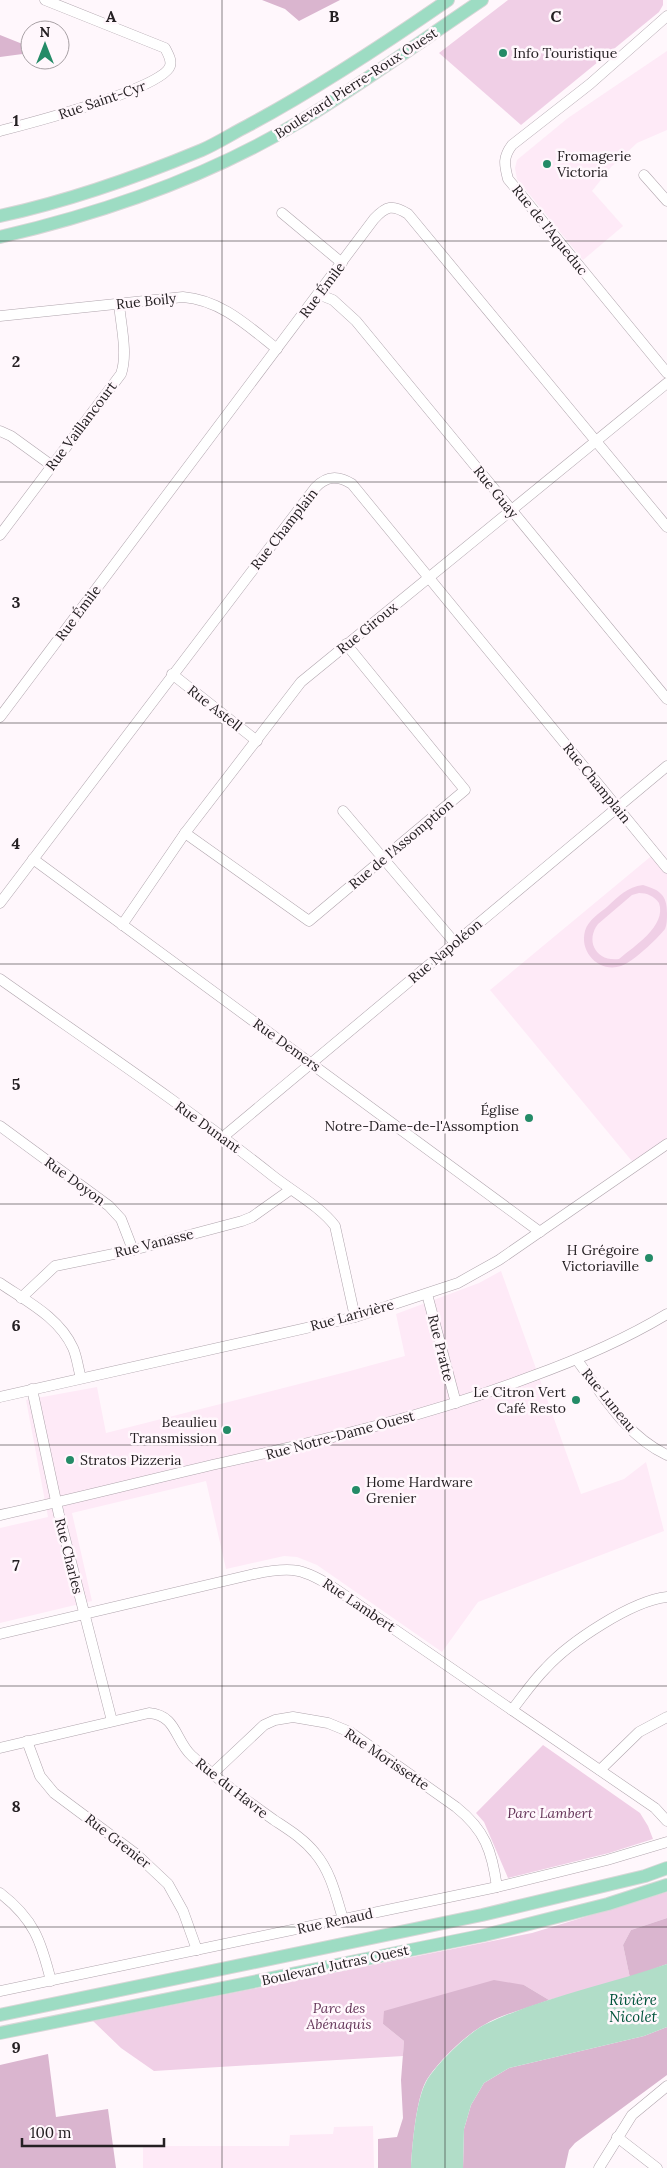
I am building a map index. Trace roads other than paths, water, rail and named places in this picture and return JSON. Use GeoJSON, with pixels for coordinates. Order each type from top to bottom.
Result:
{"type":"FeatureCollection","features":[{"type":"Feature","properties":{"kind":"main road","name":"Boulevard Pierre-Roux Ouest"},"geometry":{"type":"LineString","coordinates":[[0,216],[34,209],[116,183],[203,149],[287,105],[374,51],[448,0]]}},
{"type":"Feature","properties":{"kind":"main road","name":"Boulevard Pierre-Roux Ouest"},"geometry":{"type":"LineString","coordinates":[[0,237],[40,228],[123,202],[216,166],[298,123],[392,64],[482,0]]}},
{"type":"Feature","properties":{"kind":"main road","name":"Boulevard Jutras Ouest"},"geometry":{"type":"LineString","coordinates":[[0,2015],[491,1913],[645,1876],[667,1868]]}},
{"type":"Feature","properties":{"kind":"main road","name":"Boulevard Jutras Ouest"},"geometry":{"type":"LineString","coordinates":[[0,2033],[486,1935],[599,1906],[667,1885]]}},
{"type":"Feature","properties":{"kind":"street","name":"Rue Saint-Cyr"},"geometry":{"type":"LineString","coordinates":[[0,131],[49,118],[126,93],[155,81],[165,74],[170,66],[170,56],[165,48],[45,0]]}},
{"type":"Feature","properties":{"kind":"street","name":"Rue de l'Aqueduc"},"geometry":{"type":"LineString","coordinates":[[667,16],[590,84],[512,144],[505,155],[504,164],[508,179],[667,373]]}},
{"type":"Feature","properties":{"kind":"street"},"geometry":{"type":"LineString","coordinates":[[644,176],[667,201]]}},
{"type":"Feature","properties":{"kind":"street","name":"Rue Émile"},"geometry":{"type":"LineString","coordinates":[[0,717],[382,210],[389,208],[398,207],[408,214],[667,527]]}},
{"type":"Feature","properties":{"kind":"street"},"geometry":{"type":"LineString","coordinates":[[282,213],[342,263]]}},
{"type":"Feature","properties":{"kind":"street","name":"Rue Guay"},"geometry":{"type":"LineString","coordinates":[[318,294],[333,300],[356,321],[667,699]]}},
{"type":"Feature","properties":{"kind":"street","name":"Rue Boily"},"geometry":{"type":"LineString","coordinates":[[0,316],[183,297],[198,298],[229,312],[277,349]]}},
{"type":"Feature","properties":{"kind":"street","name":"Rue Vaillancourt"},"geometry":{"type":"LineString","coordinates":[[0,535],[120,374],[123,367],[119,304]]}},
{"type":"Feature","properties":{"kind":"street","name":"Rue Giroux"},"geometry":{"type":"LineString","coordinates":[[122,924],[185,833],[301,682],[667,383]]}},
{"type":"Feature","properties":{"kind":"street"},"geometry":{"type":"LineString","coordinates":[[0,431],[11,436],[51,465]]}},
{"type":"Feature","properties":{"kind":"street","name":"Rue Champlain"},"geometry":{"type":"LineString","coordinates":[[0,903],[315,488],[325,479],[337,477],[352,484],[667,868]]}},
{"type":"Feature","properties":{"kind":"street","name":"Rue de l'Assomption"},"geometry":{"type":"LineString","coordinates":[[185,833],[309,921],[465,790],[346,644]]}},
{"type":"Feature","properties":{"kind":"street","name":"Rue Astell"},"geometry":{"type":"LineString","coordinates":[[172,674],[257,741]]}},
{"type":"Feature","properties":{"kind":"street","name":"Rue Napoléon"},"geometry":{"type":"LineString","coordinates":[[223,1137],[667,766]]}},
{"type":"Feature","properties":{"kind":"street"},"geometry":{"type":"LineString","coordinates":[[343,811],[455,943]]}},
{"type":"Feature","properties":{"kind":"street","name":"Rue Demers"},"geometry":{"type":"LineString","coordinates":[[33,860],[540,1232]]}},
{"type":"Feature","properties":{"kind":"street","name":"Rue Dunant"},"geometry":{"type":"LineString","coordinates":[[0,979],[223,1137],[329,1218],[335,1226],[355,1317]]}},
{"type":"Feature","properties":{"kind":"street","name":"Rue Doyon"},"geometry":{"type":"LineString","coordinates":[[0,1126],[109,1206],[121,1219],[133,1250]]}},
{"type":"Feature","properties":{"kind":"street","name":"Rue Larivière"},"geometry":{"type":"LineString","coordinates":[[0,1397],[355,1317],[458,1283],[482,1271],[667,1144]]}},
{"type":"Feature","properties":{"kind":"street","name":"Rue Vanasse"},"geometry":{"type":"LineString","coordinates":[[22,1298],[55,1266],[133,1250],[242,1221],[290,1190]]}},
{"type":"Feature","properties":{"kind":"street"},"geometry":{"type":"LineString","coordinates":[[0,1283],[45,1313],[59,1327],[73,1347],[81,1378]]}},
{"type":"Feature","properties":{"kind":"street","name":"Rue Pratte"},"geometry":{"type":"LineString","coordinates":[[427,1294],[456,1403]]}},
{"type":"Feature","properties":{"kind":"street","name":"Rue Notre-Dame Ouest"},"geometry":{"type":"LineString","coordinates":[[0,1515],[402,1420],[456,1403],[576,1360],[614,1343],[667,1314]]}},
{"type":"Feature","properties":{"kind":"street","name":"Rue Luneau"},"geometry":{"type":"LineString","coordinates":[[576,1360],[629,1428],[648,1445],[667,1455]]}},
{"type":"Feature","properties":{"kind":"street","name":"Rue Charles"},"geometry":{"type":"LineString","coordinates":[[32,1390],[56,1501],[112,1722]]}},
{"type":"Feature","properties":{"kind":"street","name":"Rue Lambert"},"geometry":{"type":"LineString","coordinates":[[0,1634],[254,1574],[288,1568],[297,1569],[323,1580],[655,1808],[667,1821]]}},
{"type":"Feature","properties":{"kind":"street"},"geometry":{"type":"LineString","coordinates":[[512,1710],[546,1668],[569,1647],[629,1610],[650,1601],[667,1598]]}},
{"type":"Feature","properties":{"kind":"street","name":"Rue du Havre"},"geometry":{"type":"LineString","coordinates":[[0,1748],[149,1713],[158,1714],[170,1722],[189,1753],[212,1774],[294,1832],[311,1848],[328,1870],[343,1919]]}},
{"type":"Feature","properties":{"kind":"street","name":"Rue Morissette"},"geometry":{"type":"LineString","coordinates":[[212,1774],[255,1731],[275,1720],[294,1717],[339,1727],[456,1807],[473,1822],[484,1835],[490,1849],[497,1886]]}},
{"type":"Feature","properties":{"kind":"street"},"geometry":{"type":"LineString","coordinates":[[600,1770],[640,1732],[667,1717]]}},
{"type":"Feature","properties":{"kind":"street","name":"Rue Grenier"},"geometry":{"type":"LineString","coordinates":[[27,1742],[40,1776],[54,1793],[136,1854],[168,1884],[183,1911],[197,1950]]}},
{"type":"Feature","properties":{"kind":"street","name":"Rue Renaud"},"geometry":{"type":"LineString","coordinates":[[0,1991],[51,1982],[497,1886],[607,1860],[667,1842]]}},
{"type":"Feature","properties":{"kind":"street"},"geometry":{"type":"LineString","coordinates":[[0,1893],[24,1914],[32,1926],[44,1953],[51,1982]]}},
{"type":"Feature","properties":{"kind":"street"},"geometry":{"type":"LineString","coordinates":[[599,2168],[632,2115],[667,2086]]}},
{"type":"Feature","properties":{"kind":"street"},"geometry":{"type":"LineString","coordinates":[[617,2137],[657,2168]]}},
{"type":"Feature","properties":{"kind":"water","name":"Rivière Nicolet"},"geometry":{"type":"Polygon","coordinates":[[[667,1964],[667,2027],[644,2036],[509,2068],[484,2083],[471,2105],[464,2129],[463,2168],[411,2168],[417,2111],[426,2082],[444,2058],[462,2041],[486,2024],[530,2006],[667,1964]]]}},
{"type":"Feature","properties":{"kind":"place","name":"Info Touristique"},"geometry":{"type":"Point","coordinates":[503,53]}},
{"type":"Feature","properties":{"kind":"place","name":"Fromagerie Victoria"},"geometry":{"type":"Point","coordinates":[547,164]}},
{"type":"Feature","properties":{"kind":"place","name":"Église Notre-Dame-de-l'Assomption"},"geometry":{"type":"Point","coordinates":[529,1118]}},
{"type":"Feature","properties":{"kind":"place","name":"H Grégoire Victoriaville"},"geometry":{"type":"Point","coordinates":[649,1258]}},
{"type":"Feature","properties":{"kind":"place","name":"Le Citron Vert Café Resto"},"geometry":{"type":"Point","coordinates":[576,1400]}},
{"type":"Feature","properties":{"kind":"place","name":"Beaulieu Transmission"},"geometry":{"type":"Point","coordinates":[227,1430]}},
{"type":"Feature","properties":{"kind":"place","name":"Stratos Pizzeria"},"geometry":{"type":"Point","coordinates":[70,1460]}},
{"type":"Feature","properties":{"kind":"place","name":"Home Hardware Grenier"},"geometry":{"type":"Point","coordinates":[356,1490]}},
{"type":"Feature","properties":{"kind":"park label","name":"Parc Lambert"},"geometry":{"type":"Point","coordinates":[550,1813]}},
{"type":"Feature","properties":{"kind":"park label","name":"Parc des Abénaquis"},"geometry":{"type":"Point","coordinates":[339,2016]}}]}
